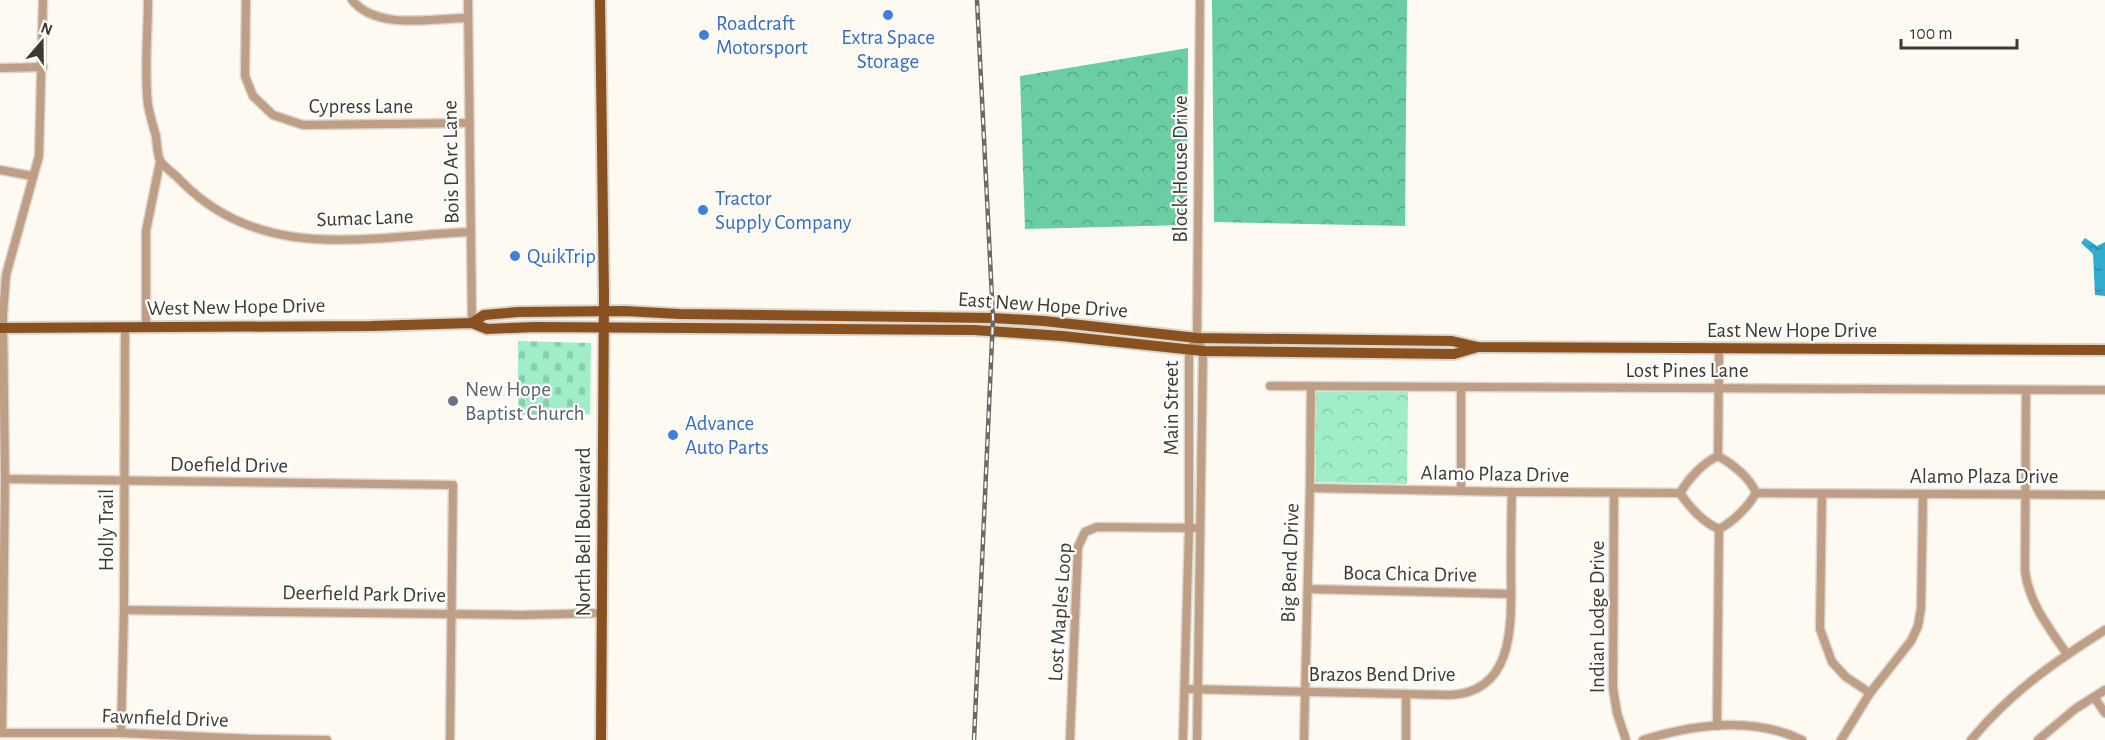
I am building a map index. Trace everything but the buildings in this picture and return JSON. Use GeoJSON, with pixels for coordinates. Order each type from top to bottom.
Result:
{"type":"FeatureCollection","features":[{"type":"Feature","properties":{"kind":"main road","name":"North Bell Boulevard"},"geometry":{"type":"LineString","coordinates":[[600,0],[604,311],[601,740]]}},
{"type":"Feature","properties":{"kind":"main road","name":"West New Hope Drive"},"geometry":{"type":"LineString","coordinates":[[472,323],[484,315],[518,312],[604,311]]}},
{"type":"Feature","properties":{"kind":"main road","name":"East New Hope Drive"},"geometry":{"type":"LineString","coordinates":[[604,311],[993,318],[1044,321],[1197,338],[1452,340],[1478,347],[2105,350]]}},
{"type":"Feature","properties":{"kind":"main road","name":"West New Hope Drive"},"geometry":{"type":"LineString","coordinates":[[2,328],[472,323],[487,329],[604,327]]}},
{"type":"Feature","properties":{"kind":"main road","name":"East New Hope Drive"},"geometry":{"type":"LineString","coordinates":[[604,327],[739,330],[975,330],[1062,336],[1203,351],[1454,354],[1478,347]]}},
{"type":"Feature","properties":{"kind":"street"},"geometry":{"type":"LineString","coordinates":[[1,552],[5,479],[2,328],[6,275],[39,156],[43,0]]}},
{"type":"Feature","properties":{"kind":"street"},"geometry":{"type":"LineString","coordinates":[[146,328],[146,231],[160,162],[148,106],[148,0]]}},
{"type":"Feature","properties":{"kind":"street","name":"Cypress Lane"},"geometry":{"type":"LineString","coordinates":[[246,0],[245,76],[253,96],[273,115],[303,125],[468,123]]}},
{"type":"Feature","properties":{"kind":"street"},"geometry":{"type":"LineString","coordinates":[[352,0],[373,16],[397,21],[468,18]]}},
{"type":"Feature","properties":{"kind":"street","name":"Bois D Arc Lane"},"geometry":{"type":"LineString","coordinates":[[468,0],[472,323]]}},
{"type":"Feature","properties":{"kind":"street","name":"Block House Drive"},"geometry":{"type":"LineString","coordinates":[[1197,338],[1200,0]]}},
{"type":"Feature","properties":{"kind":"street"},"geometry":{"type":"LineString","coordinates":[[2,68],[43,67]]}},
{"type":"Feature","properties":{"kind":"street","name":"Sumac Lane"},"geometry":{"type":"LineString","coordinates":[[160,162],[202,201],[215,210],[255,228],[309,239],[335,240],[471,232]]}},
{"type":"Feature","properties":{"kind":"street"},"geometry":{"type":"LineString","coordinates":[[0,170],[32,176]]}},
{"type":"Feature","properties":{"kind":"street","name":"Holly Trail"},"geometry":{"type":"LineString","coordinates":[[121,733],[125,328]]}},
{"type":"Feature","properties":{"kind":"street","name":"Main Street"},"geometry":{"type":"LineString","coordinates":[[1184,740],[1190,528],[1189,350],[1197,338]]}},
{"type":"Feature","properties":{"kind":"street","name":"Main Street"},"geometry":{"type":"LineString","coordinates":[[1197,338],[1203,351],[1197,740]]}},
{"type":"Feature","properties":{"kind":"street"},"geometry":{"type":"LineString","coordinates":[[1718,456],[1719,349]]}},
{"type":"Feature","properties":{"kind":"street","name":"Lost Pines Lane"},"geometry":{"type":"LineString","coordinates":[[1270,386],[2105,390]]}},
{"type":"Feature","properties":{"kind":"street","name":"Big Bend Drive"},"geometry":{"type":"LineString","coordinates":[[1304,740],[1311,386]]}},
{"type":"Feature","properties":{"kind":"street"},"geometry":{"type":"LineString","coordinates":[[1461,387],[1461,491]]}},
{"type":"Feature","properties":{"kind":"street"},"geometry":{"type":"LineString","coordinates":[[2026,390],[2027,585],[2036,608],[2067,654]]}},
{"type":"Feature","properties":{"kind":"street"},"geometry":{"type":"LineString","coordinates":[[1718,456],[1709,461],[1680,493],[1711,526],[1719,530]]}},
{"type":"Feature","properties":{"kind":"street"},"geometry":{"type":"LineString","coordinates":[[1718,456],[1727,460],[1752,484],[1756,493],[1752,501],[1719,530]]}},
{"type":"Feature","properties":{"kind":"street","name":"Doefield Drive"},"geometry":{"type":"LineString","coordinates":[[5,479],[453,485],[452,613]]}},
{"type":"Feature","properties":{"kind":"street","name":"Alamo Plaza Drive"},"geometry":{"type":"LineString","coordinates":[[1310,488],[1680,493]]}},
{"type":"Feature","properties":{"kind":"street","name":"Brazos Bend Drive"},"geometry":{"type":"LineString","coordinates":[[1186,689],[1456,695],[1484,685],[1494,675],[1507,649],[1510,633],[1512,492]]}},
{"type":"Feature","properties":{"kind":"street","name":"Indian Lodge Drive"},"geometry":{"type":"LineString","coordinates":[[1614,493],[1613,688],[1617,713],[1626,740]]}},
{"type":"Feature","properties":{"kind":"street","name":"Alamo Plaza Drive"},"geometry":{"type":"LineString","coordinates":[[1756,493],[2105,495]]}},
{"type":"Feature","properties":{"kind":"street"},"geometry":{"type":"LineString","coordinates":[[1822,494],[1820,629],[1832,662],[1846,677],[1870,693]]}},
{"type":"Feature","properties":{"kind":"street"},"geometry":{"type":"LineString","coordinates":[[1841,740],[1870,693],[1911,641],[1918,626],[1921,608],[1923,495]]}},
{"type":"Feature","properties":{"kind":"street","name":"Lost Maples Loop"},"geometry":{"type":"LineString","coordinates":[[1070,740],[1078,547],[1084,532],[1097,526],[1201,529]]}},
{"type":"Feature","properties":{"kind":"street"},"geometry":{"type":"LineString","coordinates":[[1717,726],[1719,530]]}},
{"type":"Feature","properties":{"kind":"street","name":"Fawnfield Drive"},"geometry":{"type":"LineString","coordinates":[[1,552],[2,733],[121,733],[252,740],[327,740]]}},
{"type":"Feature","properties":{"kind":"street","name":"Boca Chica Drive"},"geometry":{"type":"LineString","coordinates":[[1308,589],[1511,594]]}},
{"type":"Feature","properties":{"kind":"street","name":"Deerfield Park Drive"},"geometry":{"type":"LineString","coordinates":[[124,610],[603,614]]}},
{"type":"Feature","properties":{"kind":"street"},"geometry":{"type":"LineString","coordinates":[[450,740],[452,613]]}},
{"type":"Feature","properties":{"kind":"street"},"geometry":{"type":"LineString","coordinates":[[1971,740],[2027,683],[2105,630]]}},
{"type":"Feature","properties":{"kind":"street"},"geometry":{"type":"LineString","coordinates":[[2038,740],[2075,709],[2105,690]]}},
{"type":"Feature","properties":{"kind":"street"},"geometry":{"type":"LineString","coordinates":[[1406,740],[1407,694]]}},
{"type":"Feature","properties":{"kind":"street"},"geometry":{"type":"LineString","coordinates":[[2094,697],[2105,713]]}},
{"type":"Feature","properties":{"kind":"street"},"geometry":{"type":"LineString","coordinates":[[1643,740],[1674,730],[1717,726],[1759,726],[1787,733],[1802,740]]}},
{"type":"Feature","properties":{"kind":"green space"},"geometry":{"type":"Polygon","coordinates":[[[1212,0],[1407,0],[1405,226],[1214,222],[1212,0]]]}},
{"type":"Feature","properties":{"kind":"green space"},"geometry":{"type":"Polygon","coordinates":[[[1188,48],[1187,225],[1025,229],[1020,76],[1188,48]]]}},
{"type":"Feature","properties":{"kind":"green space"},"geometry":{"type":"Polygon","coordinates":[[[518,341],[591,343],[590,414],[518,415],[518,341]]]}},
{"type":"Feature","properties":{"kind":"green space"},"geometry":{"type":"Polygon","coordinates":[[[1316,392],[1408,392],[1407,484],[1316,482],[1316,392]]]}},
{"type":"Feature","properties":{"kind":"water"},"geometry":{"type":"Polygon","coordinates":[[[2085,238],[2097,246],[2105,242],[2105,296],[2095,295],[2093,254],[2081,243],[2085,238]]]}},
{"type":"Feature","properties":{"kind":"railway"},"geometry":{"type":"LineString","coordinates":[[974,740],[993,318],[977,0]]}},
{"type":"Feature","properties":{"kind":"place","name":"Extra Space Storage"},"geometry":{"type":"Point","coordinates":[888,15]}},
{"type":"Feature","properties":{"kind":"place","name":"Roadcraft Motorsport"},"geometry":{"type":"Point","coordinates":[704,35]}},
{"type":"Feature","properties":{"kind":"place","name":"Tractor Supply Company"},"geometry":{"type":"Point","coordinates":[703,210]}},
{"type":"Feature","properties":{"kind":"place","name":"QuikTrip"},"geometry":{"type":"Point","coordinates":[515,256]}},
{"type":"Feature","properties":{"kind":"place","name":"New Hope Baptist Church"},"geometry":{"type":"Point","coordinates":[453,401]}},
{"type":"Feature","properties":{"kind":"place","name":"Advance Auto Parts"},"geometry":{"type":"Point","coordinates":[673,435]}}]}
